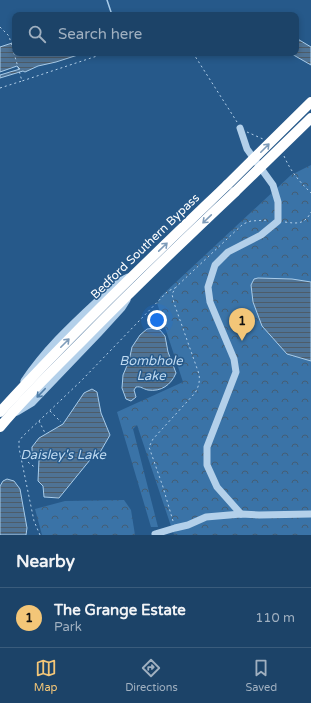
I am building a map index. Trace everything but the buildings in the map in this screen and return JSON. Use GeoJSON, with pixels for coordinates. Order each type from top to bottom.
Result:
{"type":"FeatureCollection","features":[{"type":"Feature","properties":{"kind":"highway","name":"Bedford Southern Bypass"},"geometry":{"type":"LineString","coordinates":[[231,188],[311,102]]}},
{"type":"Feature","properties":{"kind":"highway","name":"Bedford Southern Bypass"},"geometry":{"type":"LineString","coordinates":[[0,427],[8,404],[44,364],[231,188],[311,118]]}},
{"type":"Feature","properties":{"kind":"highway","name":"Bedford Southern Bypass"},"geometry":{"type":"LineString","coordinates":[[4,414],[52,371],[138,277]]}},
{"type":"Feature","properties":{"kind":"lane"},"geometry":{"type":"LineString","coordinates":[[240,128],[247,149],[274,186],[278,202],[278,221],[261,235],[228,252],[214,265],[208,287],[210,302],[234,359],[236,372],[207,447],[207,465],[217,487],[241,514]]}},
{"type":"Feature","properties":{"kind":"lane"},"geometry":{"type":"LineString","coordinates":[[155,534],[188,525],[206,517],[241,514],[311,514]]}},
{"type":"Feature","properties":{"kind":"path"},"geometry":{"type":"LineString","coordinates":[[0,27],[9,36],[12,45]]}},
{"type":"Feature","properties":{"kind":"path"},"geometry":{"type":"LineString","coordinates":[[16,56],[22,81]]}},
{"type":"Feature","properties":{"kind":"path"},"geometry":{"type":"LineString","coordinates":[[0,88],[97,56]]}},
{"type":"Feature","properties":{"kind":"path"},"geometry":{"type":"LineString","coordinates":[[195,56],[240,128]]}},
{"type":"Feature","properties":{"kind":"path"},"geometry":{"type":"LineString","coordinates":[[40,535],[34,521],[19,441],[81,381],[168,291],[176,287],[243,224]]}},
{"type":"Feature","properties":{"kind":"path"},"geometry":{"type":"LineString","coordinates":[[175,528],[149,447],[152,439],[195,393],[199,385],[199,374],[174,303],[172,294],[176,287]]}},
{"type":"Feature","properties":{"kind":"path"},"geometry":{"type":"LineString","coordinates":[[50,411],[61,422]]}},
{"type":"Feature","properties":{"kind":"path"},"geometry":{"type":"LineString","coordinates":[[39,421],[45,433]]}},
{"type":"Feature","properties":{"kind":"path"},"geometry":{"type":"LineString","coordinates":[[21,455],[36,468]]}},
{"type":"Feature","properties":{"kind":"green space"},"geometry":{"type":"Polygon","coordinates":[[[311,165],[311,535],[174,535],[137,425],[133,429],[158,527],[151,527],[117,412],[183,382],[157,303],[160,297],[291,175],[311,165]]]}},
{"type":"Feature","properties":{"kind":"green space"},"geometry":{"type":"Polygon","coordinates":[[[124,500],[131,510],[135,535],[42,535],[35,509],[65,501],[124,500]]]}},
{"type":"Feature","properties":{"kind":"water"},"geometry":{"type":"Polygon","coordinates":[[[299,40],[311,47],[311,65],[295,56],[299,56],[299,40]]]}},
{"type":"Feature","properties":{"kind":"water"},"geometry":{"type":"Polygon","coordinates":[[[12,43],[12,56],[75,56],[38,66],[25,72],[23,71],[0,78],[0,75],[20,69],[17,66],[0,72],[0,47],[12,43]]]}},
{"type":"Feature","properties":{"kind":"water"},"geometry":{"type":"Polygon","coordinates":[[[254,279],[292,279],[311,282],[311,361],[287,354],[262,326],[253,302],[251,285],[254,279]]]}},
{"type":"Feature","properties":{"kind":"water","name":"Bombhole Lake"},"geometry":{"type":"Polygon","coordinates":[[[155,328],[160,330],[165,336],[168,352],[176,373],[171,381],[161,389],[148,390],[136,387],[134,390],[136,397],[131,401],[126,399],[122,388],[123,375],[129,361],[132,347],[140,335],[147,329],[155,328]]]}},
{"type":"Feature","properties":{"kind":"water","name":"Daisley's Lake"},"geometry":{"type":"Polygon","coordinates":[[[92,389],[97,392],[101,413],[110,435],[99,454],[94,455],[59,498],[44,497],[43,486],[38,481],[39,460],[32,456],[32,447],[39,438],[63,424],[84,393],[92,389]]]}},
{"type":"Feature","properties":{"kind":"water"},"geometry":{"type":"Polygon","coordinates":[[[7,479],[14,481],[20,489],[27,528],[26,535],[0,535],[0,486],[3,481],[7,479]]]}},
{"type":"Feature","properties":{"kind":"waterway"},"geometry":{"type":"LineString","coordinates":[[107,0],[111,12]]}},
{"type":"Feature","properties":{"kind":"place","name":"The Grange Estate"},"geometry":{"type":"Point","coordinates":[242,341]}}]}
